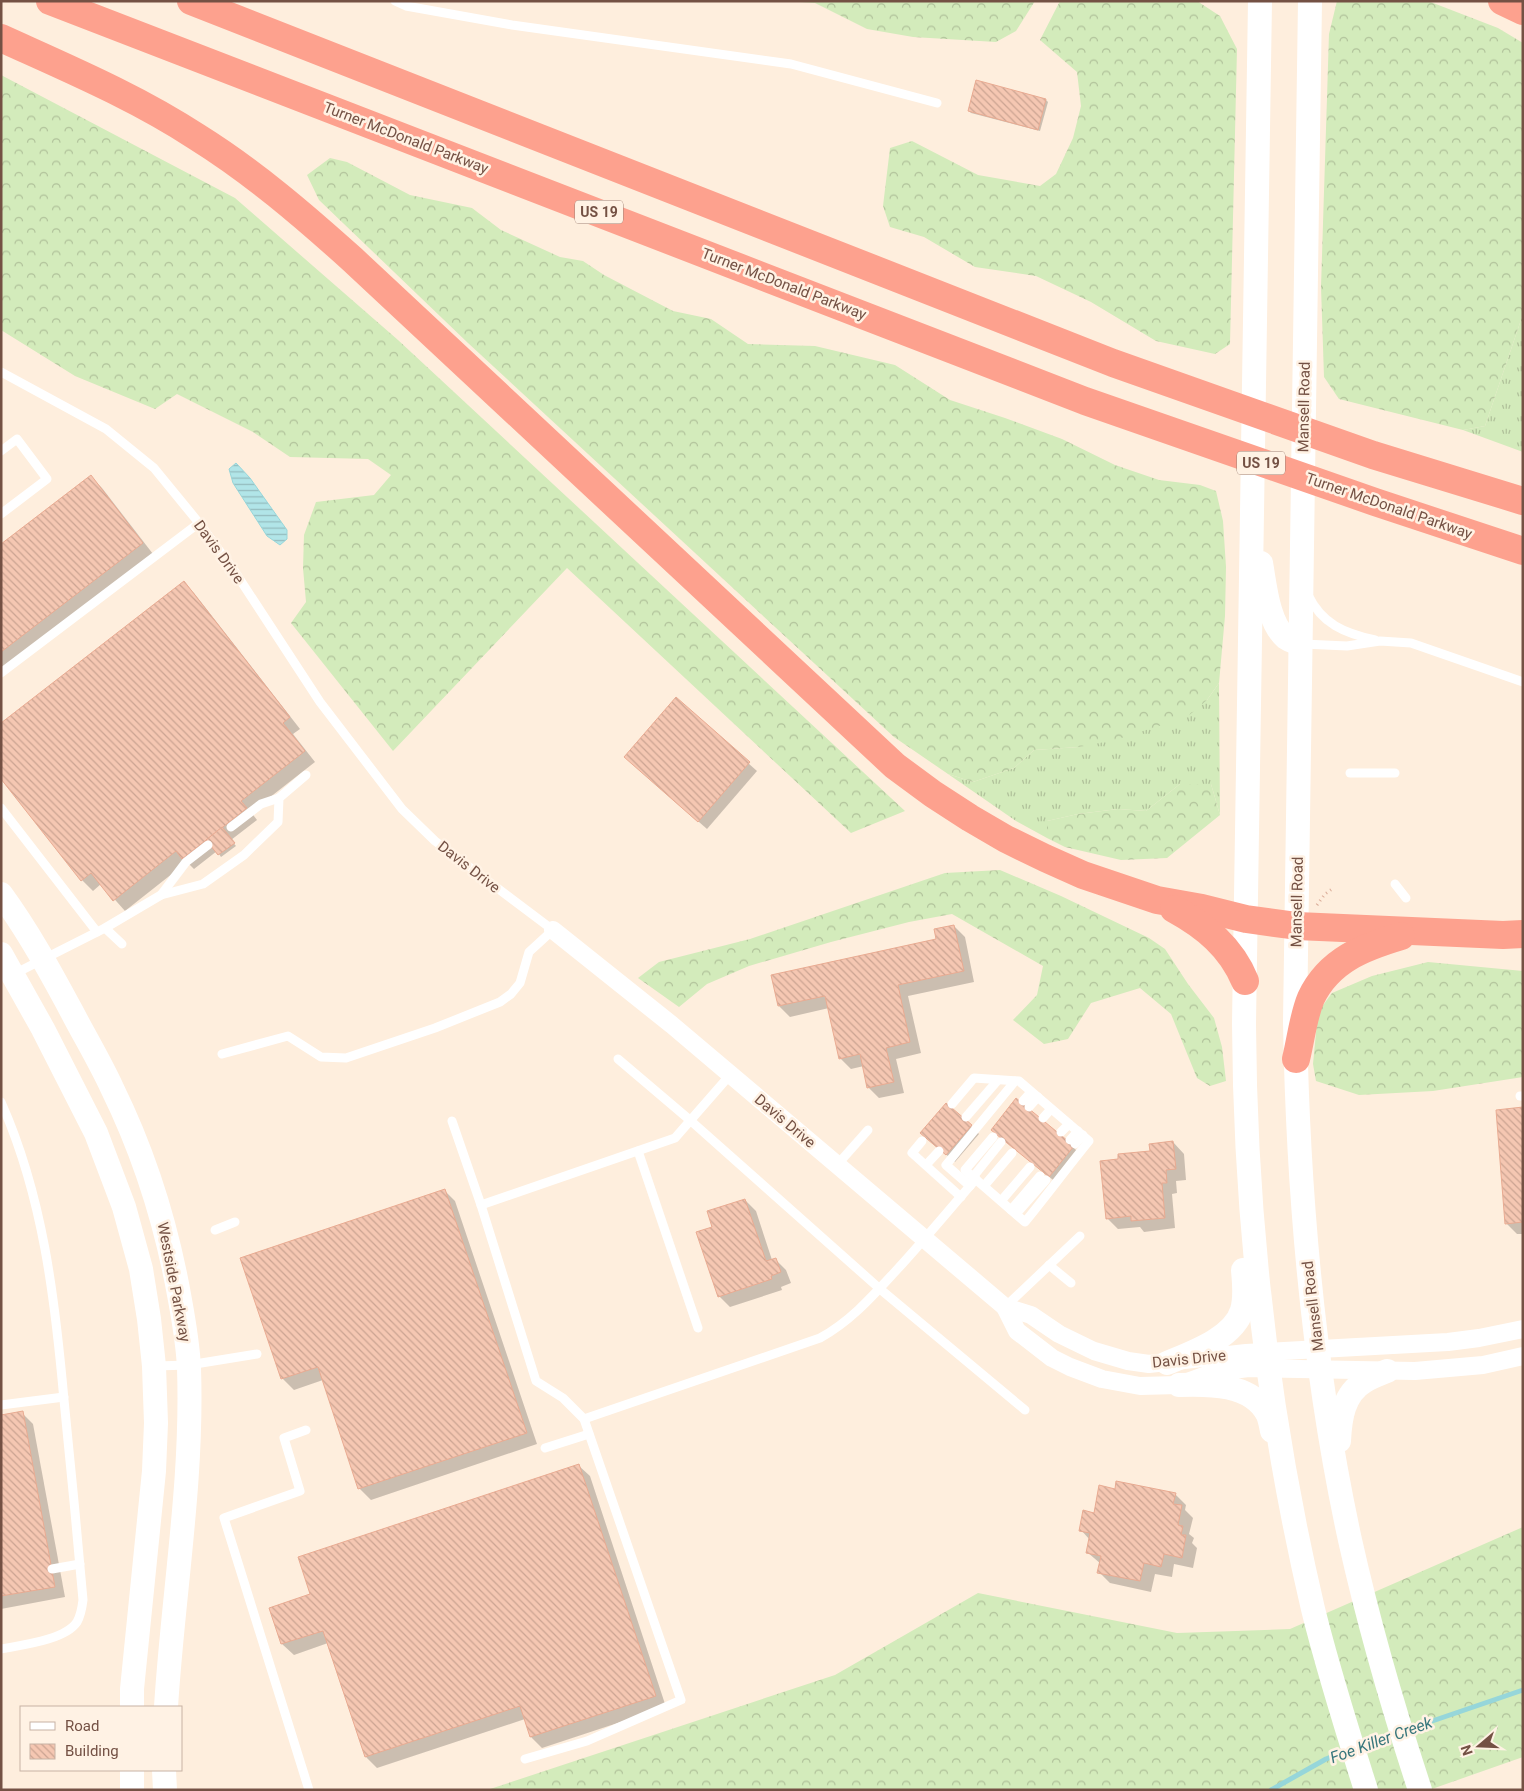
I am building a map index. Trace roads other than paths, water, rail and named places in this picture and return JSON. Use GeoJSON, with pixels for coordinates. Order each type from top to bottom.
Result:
{"type":"FeatureCollection","features":[{"type":"Feature","properties":{"kind":"highway","name":"Turner McDonald Parkway"},"geometry":{"type":"LineString","coordinates":[[50,1],[1147,424],[1523,551]]}},
{"type":"Feature","properties":{"kind":"highway"},"geometry":{"type":"LineString","coordinates":[[191,1],[1018,327],[1154,378],[1372,455],[1523,501]]}},
{"type":"Feature","properties":{"kind":"highway"},"geometry":{"type":"LineString","coordinates":[[1502,1],[1523,11]]}},
{"type":"Feature","properties":{"kind":"highway"},"geometry":{"type":"LineString","coordinates":[[1,38],[96,82],[197,136],[235,162],[283,200],[352,259],[895,766],[970,818],[1045,858],[1083,875],[1157,900],[1202,908],[1246,919],[1306,917],[1419,931],[1516,932]]}},
{"type":"Feature","properties":{"kind":"highway"},"geometry":{"type":"LineString","coordinates":[[1157,900],[1193,920],[1217,938],[1239,966],[1245,981]]}},
{"type":"Feature","properties":{"kind":"highway"},"geometry":{"type":"LineString","coordinates":[[1296,1059],[1311,999],[1329,971],[1359,950],[1419,931]]}},
{"type":"Feature","properties":{"kind":"main road"},"geometry":{"type":"LineString","coordinates":[[1260,1],[1244,1090],[1256,1268],[1288,1488],[1329,1672],[1366,1790]]}},
{"type":"Feature","properties":{"kind":"main road","name":"Mansell Road"},"geometry":{"type":"LineString","coordinates":[[1310,1],[1301,644],[1306,917],[1296,1059],[1299,1152],[1303,1214],[1320,1360],[1338,1481],[1350,1541],[1380,1660],[1420,1790]]}},
{"type":"Feature","properties":{"kind":"main road"},"geometry":{"type":"LineString","coordinates":[[1252,519],[1272,616],[1278,630],[1288,639],[1301,644]]}},
{"type":"Feature","properties":{"kind":"main road","name":"Westside Parkway"},"geometry":{"type":"LineString","coordinates":[[1,894],[42,958],[112,1088],[146,1169],[168,1238],[183,1316],[189,1365],[190,1419],[166,1706]]}},
{"type":"Feature","properties":{"kind":"main road","name":"Westside Parkway"},"geometry":{"type":"LineString","coordinates":[[1,954],[14,974],[79,1098],[111,1170],[141,1269],[154,1366],[156,1423],[154,1471],[132,1706]]}},
{"type":"Feature","properties":{"kind":"main road"},"geometry":{"type":"LineString","coordinates":[[1167,1363],[1202,1349],[1220,1338],[1238,1319],[1242,1310],[1244,1293],[1238,1210],[1249,1173]]}},
{"type":"Feature","properties":{"kind":"main road"},"geometry":{"type":"LineString","coordinates":[[1338,1481],[1340,1424],[1343,1409],[1351,1393],[1364,1381],[1387,1372]]}},
{"type":"Feature","properties":{"kind":"main road"},"geometry":{"type":"LineString","coordinates":[[1178,1385],[1209,1384],[1222,1386],[1248,1395],[1257,1402],[1268,1416],[1288,1488]]}},
{"type":"Feature","properties":{"kind":"main road"},"geometry":{"type":"LineString","coordinates":[[132,1771],[132,1790]]}},
{"type":"Feature","properties":{"kind":"main road"},"geometry":{"type":"LineString","coordinates":[[164,1771],[165,1790]]}},
{"type":"Feature","properties":{"kind":"street","name":"Davis Drive"},"geometry":{"type":"LineString","coordinates":[[553,930],[672,1025],[1005,1306],[1031,1315],[1059,1334],[1094,1351],[1128,1361],[1149,1364],[1167,1363],[1237,1354],[1268,1360]]}},
{"type":"Feature","properties":{"kind":"street","name":"Davis Drive"},"geometry":{"type":"LineString","coordinates":[[1005,1306],[1017,1331],[1052,1358],[1089,1374],[1124,1384],[1140,1386],[1178,1385],[1215,1372],[1249,1368],[1268,1360]]}},
{"type":"Feature","properties":{"kind":"street"},"geometry":{"type":"LineString","coordinates":[[1268,1360],[1320,1360],[1479,1338],[1523,1329]]}},
{"type":"Feature","properties":{"kind":"street"},"geometry":{"type":"LineString","coordinates":[[1089,1374],[1094,1351]]}},
{"type":"Feature","properties":{"kind":"street"},"geometry":{"type":"LineString","coordinates":[[1320,1360],[1387,1372],[1451,1369],[1523,1356]]}},
{"type":"Feature","properties":{"kind":"lane"},"geometry":{"type":"LineString","coordinates":[[395,1],[406,6],[512,25],[791,64],[937,103]]}},
{"type":"Feature","properties":{"kind":"lane","name":"Davis Drive"},"geometry":{"type":"LineString","coordinates":[[1,372],[106,429],[154,468],[199,523],[235,572],[320,702],[402,809],[435,841],[553,930]]}},
{"type":"Feature","properties":{"kind":"lane"},"geometry":{"type":"LineString","coordinates":[[1,451],[17,439],[47,479],[1,514]]}},
{"type":"Feature","properties":{"kind":"lane"},"geometry":{"type":"LineString","coordinates":[[1,673],[199,523]]}},
{"type":"Feature","properties":{"kind":"lane"},"geometry":{"type":"LineString","coordinates":[[1302,577],[1315,609],[1328,621],[1359,636],[1380,641],[1420,645],[1523,682]]}},
{"type":"Feature","properties":{"kind":"lane"},"geometry":{"type":"LineString","coordinates":[[1301,644],[1348,646],[1380,641]]}},
{"type":"Feature","properties":{"kind":"lane"},"geometry":{"type":"LineString","coordinates":[[1350,773],[1395,773]]}},
{"type":"Feature","properties":{"kind":"lane"},"geometry":{"type":"LineString","coordinates":[[231,827],[261,804],[279,798],[306,775]]}},
{"type":"Feature","properties":{"kind":"lane"},"geometry":{"type":"LineString","coordinates":[[14,974],[42,958],[101,930],[161,895],[203,884],[244,855],[278,822],[279,798]]}},
{"type":"Feature","properties":{"kind":"lane"},"geometry":{"type":"LineString","coordinates":[[1,808],[101,930],[122,944]]}},
{"type":"Feature","properties":{"kind":"lane"},"geometry":{"type":"LineString","coordinates":[[161,895],[186,862],[208,845]]}},
{"type":"Feature","properties":{"kind":"lane"},"geometry":{"type":"LineString","coordinates":[[1395,884],[1406,898]]}},
{"type":"Feature","properties":{"kind":"lane"},"geometry":{"type":"LineString","coordinates":[[222,1054],[288,1036],[321,1057],[346,1058],[434,1028],[500,1002],[511,994],[520,983],[529,952],[553,930]]}},
{"type":"Feature","properties":{"kind":"lane"},"geometry":{"type":"LineString","coordinates":[[618,1059],[691,1121],[880,1289],[1024,1410]]}},
{"type":"Feature","properties":{"kind":"lane"},"geometry":{"type":"LineString","coordinates":[[481,1205],[675,1138],[730,1075]]}},
{"type":"Feature","properties":{"kind":"lane"},"geometry":{"type":"LineString","coordinates":[[952,1104],[974,1078],[1019,1081],[1089,1141],[1025,1222],[984,1186],[946,1165],[1015,1081]]}},
{"type":"Feature","properties":{"kind":"lane"},"geometry":{"type":"LineString","coordinates":[[966,1118],[998,1080]]}},
{"type":"Feature","properties":{"kind":"lane"},"geometry":{"type":"LineString","coordinates":[[1026,1104],[1034,1095]]}},
{"type":"Feature","properties":{"kind":"lane"},"geometry":{"type":"LineString","coordinates":[[1,1102],[22,1158],[37,1211],[51,1280],[59,1335],[84,1600],[82,1612],[76,1624],[66,1632],[52,1638],[1,1649]]}},
{"type":"Feature","properties":{"kind":"lane"},"geometry":{"type":"LineString","coordinates":[[1043,1118],[1051,1109]]}},
{"type":"Feature","properties":{"kind":"lane"},"geometry":{"type":"LineString","coordinates":[[452,1121],[481,1205],[536,1381],[563,1398],[584,1419],[681,1700],[587,1741],[525,1759]]}},
{"type":"Feature","properties":{"kind":"lane"},"geometry":{"type":"LineString","coordinates":[[1061,1132],[1069,1124]]}},
{"type":"Feature","properties":{"kind":"lane"},"geometry":{"type":"LineString","coordinates":[[837,1165],[868,1130]]}},
{"type":"Feature","properties":{"kind":"lane"},"geometry":{"type":"LineString","coordinates":[[1073,1142],[1080,1133]]}},
{"type":"Feature","properties":{"kind":"lane"},"geometry":{"type":"LineString","coordinates":[[584,1419],[820,1338],[838,1328],[861,1309],[926,1240],[973,1181],[997,1139],[965,1170],[973,1181]]}},
{"type":"Feature","properties":{"kind":"lane"},"geometry":{"type":"LineString","coordinates":[[922,1141],[912,1152],[961,1197]]}},
{"type":"Feature","properties":{"kind":"lane"},"geometry":{"type":"LineString","coordinates":[[638,1151],[698,1328]]}},
{"type":"Feature","properties":{"kind":"lane"},"geometry":{"type":"LineString","coordinates":[[926,1165],[939,1151]]}},
{"type":"Feature","properties":{"kind":"lane"},"geometry":{"type":"LineString","coordinates":[[984,1186],[1012,1153]]}},
{"type":"Feature","properties":{"kind":"lane"},"geometry":{"type":"LineString","coordinates":[[1001,1201],[1030,1167]]}},
{"type":"Feature","properties":{"kind":"lane"},"geometry":{"type":"LineString","coordinates":[[1014,1212],[1043,1178]]}},
{"type":"Feature","properties":{"kind":"lane"},"geometry":{"type":"LineString","coordinates":[[214,1230],[235,1222]]}},
{"type":"Feature","properties":{"kind":"lane"},"geometry":{"type":"LineString","coordinates":[[1005,1306],[1080,1236]]}},
{"type":"Feature","properties":{"kind":"lane"},"geometry":{"type":"LineString","coordinates":[[1049,1265],[1071,1283]]}},
{"type":"Feature","properties":{"kind":"lane"},"geometry":{"type":"LineString","coordinates":[[154,1366],[189,1365],[257,1354]]}},
{"type":"Feature","properties":{"kind":"lane"},"geometry":{"type":"LineString","coordinates":[[1,1405],[64,1397]]}},
{"type":"Feature","properties":{"kind":"lane"},"geometry":{"type":"LineString","coordinates":[[306,1430],[284,1438],[300,1491],[224,1518],[309,1790]]}},
{"type":"Feature","properties":{"kind":"lane"},"geometry":{"type":"LineString","coordinates":[[544,1448],[589,1434]]}},
{"type":"Feature","properties":{"kind":"lane"},"geometry":{"type":"LineString","coordinates":[[52,1569],[80,1564]]}},
{"type":"Feature","properties":{"kind":"water"},"geometry":{"type":"Polygon","coordinates":[[[236,463],[250,478],[287,530],[287,539],[280,545],[267,536],[233,483],[229,469],[236,463]]]}},
{"type":"Feature","properties":{"kind":"waterway","name":"Foe Killer Creek"},"geometry":{"type":"LineString","coordinates":[[1406,1730],[1523,1690]]}},
{"type":"Feature","properties":{"kind":"waterway","name":"Foe Killer Creek"},"geometry":{"type":"LineString","coordinates":[[1359,1747],[1396,1733]]}},
{"type":"Feature","properties":{"kind":"waterway","name":"Foe Killer Creek"},"geometry":{"type":"LineString","coordinates":[[1271,1790],[1326,1759],[1346,1751]]}}]}
